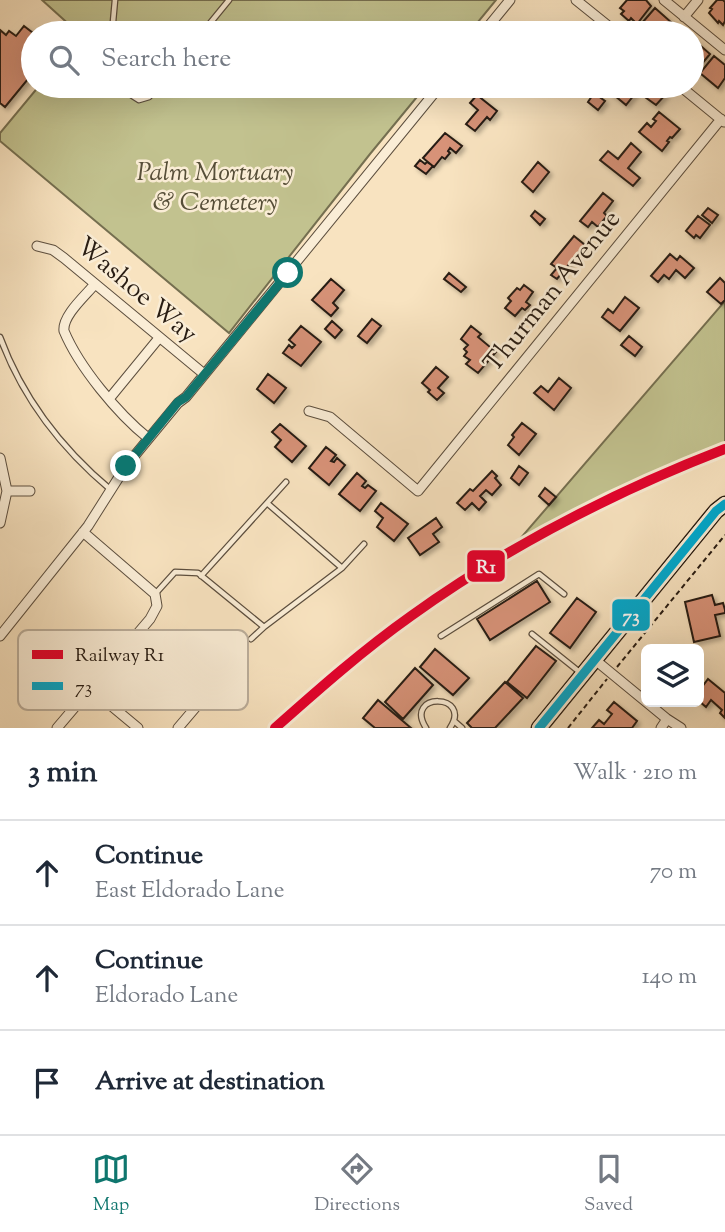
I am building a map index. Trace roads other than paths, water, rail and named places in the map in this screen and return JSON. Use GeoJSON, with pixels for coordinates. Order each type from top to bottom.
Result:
{"type":"FeatureCollection","features":[{"type":"Feature","properties":{"kind":"main road"},"geometry":{"type":"LineString","coordinates":[[539,728],[720,507],[725,492]]}},
{"type":"Feature","properties":{"kind":"street"},"geometry":{"type":"LineString","coordinates":[[493,21],[510,0]]}},
{"type":"Feature","properties":{"kind":"street"},"geometry":{"type":"LineString","coordinates":[[576,0],[602,21]]}},
{"type":"Feature","properties":{"kind":"street"},"geometry":{"type":"LineString","coordinates":[[664,0],[689,21]]}},
{"type":"Feature","properties":{"kind":"street"},"geometry":{"type":"LineString","coordinates":[[684,17],[698,0]]}},
{"type":"Feature","properties":{"kind":"street"},"geometry":{"type":"LineString","coordinates":[[704,33],[725,50]]}},
{"type":"Feature","properties":{"kind":"street"},"geometry":{"type":"LineString","coordinates":[[0,636],[83,532],[126,466],[148,438],[178,402],[186,397],[430,98]]}},
{"type":"Feature","properties":{"kind":"street"},"geometry":{"type":"LineString","coordinates":[[695,98],[723,121]]}},
{"type":"Feature","properties":{"kind":"street","name":"Thurman Avenue"},"geometry":{"type":"LineString","coordinates":[[309,411],[330,417],[418,491],[723,121]]}},
{"type":"Feature","properties":{"kind":"street","name":"Washoe Way"},"geometry":{"type":"LineString","coordinates":[[37,246],[54,250],[204,374]]}},
{"type":"Feature","properties":{"kind":"street"},"geometry":{"type":"LineString","coordinates":[[95,284],[63,324],[67,338],[109,399],[131,424],[148,438]]}},
{"type":"Feature","properties":{"kind":"street"},"geometry":{"type":"LineString","coordinates":[[109,399],[159,338]]}},
{"type":"Feature","properties":{"kind":"street"},"geometry":{"type":"LineString","coordinates":[[0,458],[8,491],[0,523]]}},
{"type":"Feature","properties":{"kind":"street"},"geometry":{"type":"LineString","coordinates":[[8,491],[30,491]]}},
{"type":"Feature","properties":{"kind":"street"},"geometry":{"type":"LineString","coordinates":[[83,532],[155,594],[157,606],[140,630]]}},
{"type":"Feature","properties":{"kind":"street"},"geometry":{"type":"LineString","coordinates":[[594,659],[664,724],[681,728]]}},
{"type":"Feature","properties":{"kind":"street"},"geometry":{"type":"LineString","coordinates":[[57,728],[72,710]]}},
{"type":"Feature","properties":{"kind":"street"},"geometry":{"type":"LineString","coordinates":[[116,710],[138,728]]}},
{"type":"Feature","properties":{"kind":"street"},"geometry":{"type":"LineString","coordinates":[[178,728],[193,710]]}},
{"type":"Feature","properties":{"kind":"lane"},"geometry":{"type":"LineString","coordinates":[[113,21],[115,0]]}},
{"type":"Feature","properties":{"kind":"lane"},"geometry":{"type":"LineString","coordinates":[[212,21],[229,0]]}},
{"type":"Feature","properties":{"kind":"lane"},"geometry":{"type":"LineString","coordinates":[[0,337],[10,364],[36,407],[79,461],[114,487]]}},
{"type":"Feature","properties":{"kind":"lane"},"geometry":{"type":"LineString","coordinates":[[201,576],[286,482]]}},
{"type":"Feature","properties":{"kind":"lane"},"geometry":{"type":"LineString","coordinates":[[267,503],[342,568]]}},
{"type":"Feature","properties":{"kind":"lane"},"geometry":{"type":"LineString","coordinates":[[251,639],[264,626],[342,568],[364,544]]}},
{"type":"Feature","properties":{"kind":"lane"},"geometry":{"type":"LineString","coordinates":[[155,594],[176,572],[198,573],[264,626]]}},
{"type":"Feature","properties":{"kind":"lane"},"geometry":{"type":"LineString","coordinates":[[441,636],[539,574],[564,594]]}},
{"type":"Feature","properties":{"kind":"lane"},"geometry":{"type":"LineString","coordinates":[[532,634],[583,675]]}},
{"type":"Feature","properties":{"kind":"lane"},"geometry":{"type":"LineString","coordinates":[[426,728],[421,719],[422,713],[432,701],[447,703],[453,711],[454,721],[450,728]]}},
{"type":"Feature","properties":{"kind":"lane"},"geometry":{"type":"LineString","coordinates":[[454,721],[462,728]]}},
{"type":"Feature","properties":{"kind":"rail line","name":"R1"},"geometry":{"type":"LineString","coordinates":[[275,728],[376,642],[485,567],[602,503],[725,449]]}},
{"type":"Feature","properties":{"kind":"park label","name":"Palm Mortuary & Cemetery"},"geometry":{"type":"Point","coordinates":[215,188]}}]}
